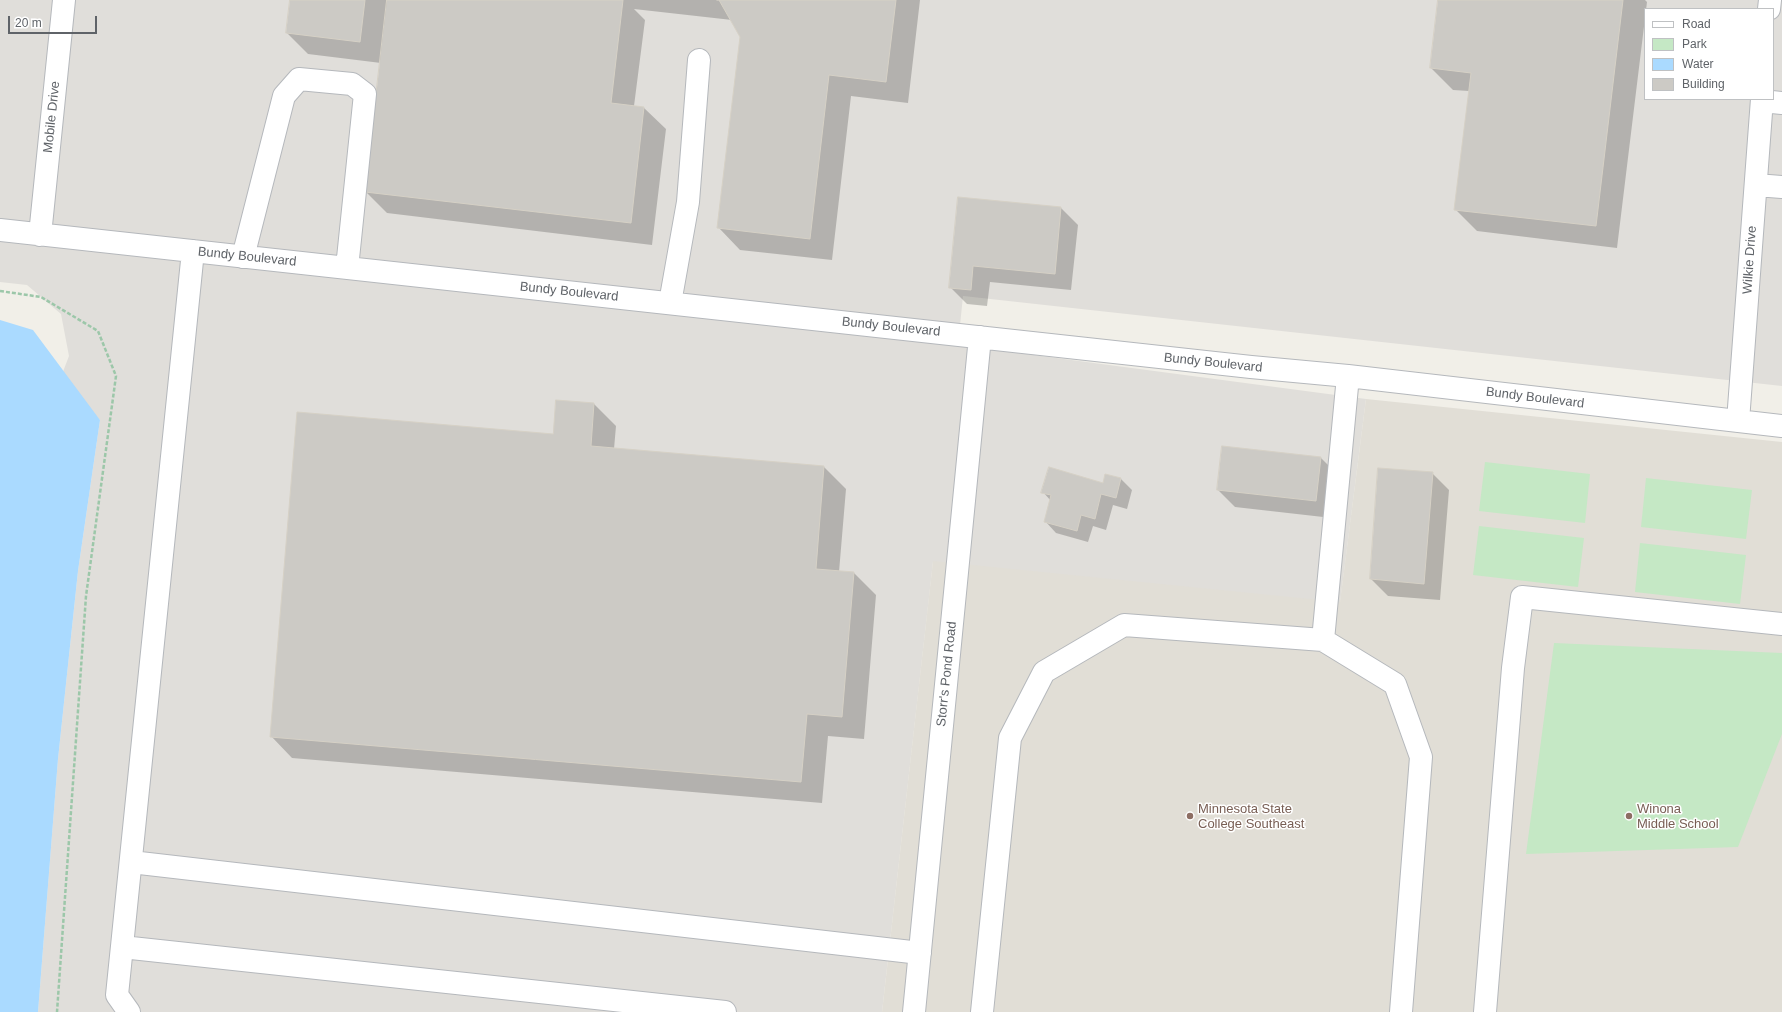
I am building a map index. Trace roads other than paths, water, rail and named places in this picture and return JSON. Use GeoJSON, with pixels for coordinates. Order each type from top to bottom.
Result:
{"type":"FeatureCollection","features":[{"type":"Feature","properties":{"kind":"street","name":"Mobile Drive"},"geometry":{"type":"LineString","coordinates":[[40,235],[64,0]]}},
{"type":"Feature","properties":{"kind":"street"},"geometry":{"type":"LineString","coordinates":[[670,303],[688,202],[699,60]]}},
{"type":"Feature","properties":{"kind":"street"},"geometry":{"type":"LineString","coordinates":[[243,257],[284,96],[299,78],[352,84],[365,94],[347,268]]}},
{"type":"Feature","properties":{"kind":"street","name":"Wilkie Drive"},"geometry":{"type":"LineString","coordinates":[[1738,421],[1756,185],[1769,101]]}},
{"type":"Feature","properties":{"kind":"street"},"geometry":{"type":"LineString","coordinates":[[1756,185],[1782,187]]}},
{"type":"Feature","properties":{"kind":"street","name":"Bundy Boulevard"},"geometry":{"type":"LineString","coordinates":[[0,230],[1243,366],[1348,376],[1782,426]]}},
{"type":"Feature","properties":{"kind":"street"},"geometry":{"type":"LineString","coordinates":[[129,1012],[117,995],[193,251]]}},
{"type":"Feature","properties":{"kind":"street","name":"Storr's Pond Road"},"geometry":{"type":"LineString","coordinates":[[914,1012],[980,337]]}},
{"type":"Feature","properties":{"kind":"street"},"geometry":{"type":"LineString","coordinates":[[1323,640],[1348,376]]}},
{"type":"Feature","properties":{"kind":"street"},"geometry":{"type":"LineString","coordinates":[[1485,1012],[1513,668],[1522,596],[1782,624]]}},
{"type":"Feature","properties":{"kind":"street"},"geometry":{"type":"LineString","coordinates":[[982,1012],[1010,738],[1044,672],[1124,625],[1323,640],[1395,684],[1422,757],[1401,1012]]}},
{"type":"Feature","properties":{"kind":"street"},"geometry":{"type":"LineString","coordinates":[[131,862],[920,954]]}},
{"type":"Feature","properties":{"kind":"street"},"geometry":{"type":"LineString","coordinates":[[122,947],[725,1012]]}},
{"type":"Feature","properties":{"kind":"water"},"geometry":{"type":"Polygon","coordinates":[[[0,320],[33,330],[100,420],[78,571],[58,759],[38,1012],[0,1012],[0,320]]]}},
{"type":"Feature","properties":{"kind":"place","name":"Minnesota State College Southeast"},"geometry":{"type":"Point","coordinates":[1190,816]}},
{"type":"Feature","properties":{"kind":"place","name":"Winona Middle School"},"geometry":{"type":"Point","coordinates":[1629,816]}}]}
